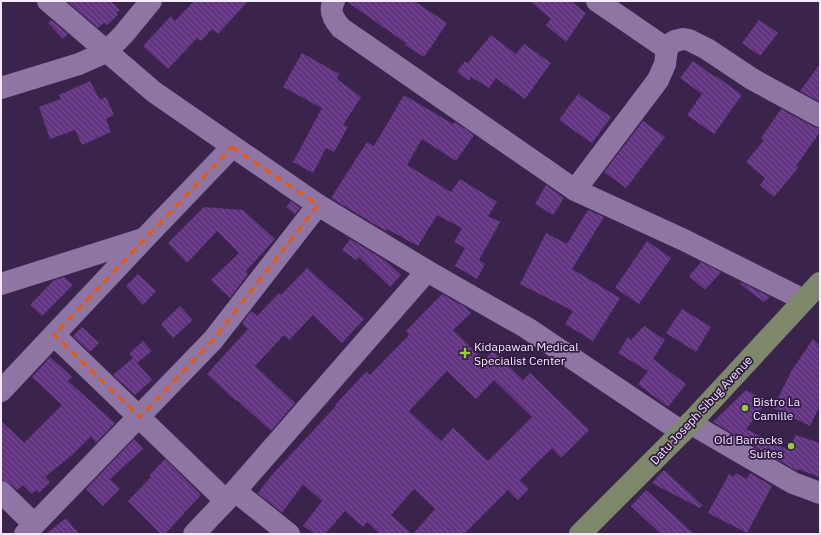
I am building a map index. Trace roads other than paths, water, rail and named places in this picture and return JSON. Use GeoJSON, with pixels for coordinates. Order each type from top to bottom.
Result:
{"type":"FeatureCollection","features":[{"type":"Feature","properties":{"kind":"main road","name":"Datu Joseph Sibug Avenue"},"geometry":{"type":"LineString","coordinates":[[580,534],[686,428],[820,283]]}},
{"type":"Feature","properties":{"kind":"street"},"geometry":{"type":"LineString","coordinates":[[48,1],[154,92],[318,205],[427,272],[527,328],[686,428],[793,483],[820,493]]}},
{"type":"Feature","properties":{"kind":"street"},"geometry":{"type":"LineString","coordinates":[[1,88],[79,64],[106,52],[123,35],[151,1]]}},
{"type":"Feature","properties":{"kind":"street"},"geometry":{"type":"LineString","coordinates":[[334,1],[331,12],[334,20],[341,28],[575,190],[684,240],[804,300]]}},
{"type":"Feature","properties":{"kind":"street"},"geometry":{"type":"LineString","coordinates":[[597,1],[667,48]]}},
{"type":"Feature","properties":{"kind":"street"},"geometry":{"type":"LineString","coordinates":[[575,190],[658,80],[665,64],[667,48],[676,41],[683,39],[689,40],[707,49],[752,79],[820,116]]}},
{"type":"Feature","properties":{"kind":"street"},"geometry":{"type":"LineString","coordinates":[[1,391],[232,147]]}},
{"type":"Feature","properties":{"kind":"street"},"geometry":{"type":"LineString","coordinates":[[1,492],[30,529],[213,340],[318,205]]}},
{"type":"Feature","properties":{"kind":"street"},"geometry":{"type":"LineString","coordinates":[[1,284],[144,239]]}},
{"type":"Feature","properties":{"kind":"street"},"geometry":{"type":"LineString","coordinates":[[194,534],[427,272]]}},
{"type":"Feature","properties":{"kind":"street"},"geometry":{"type":"LineString","coordinates":[[54,335],[140,417],[230,495],[289,534]]}},
{"type":"Feature","properties":{"kind":"place","name":"Kidapawan Medical Specialist Center"},"geometry":{"type":"Point","coordinates":[465,353]}},
{"type":"Feature","properties":{"kind":"place","name":"Bistro La Camille"},"geometry":{"type":"Point","coordinates":[745,408]}},
{"type":"Feature","properties":{"kind":"place","name":"Old Barracks Suites"},"geometry":{"type":"Point","coordinates":[791,446]}}]}
